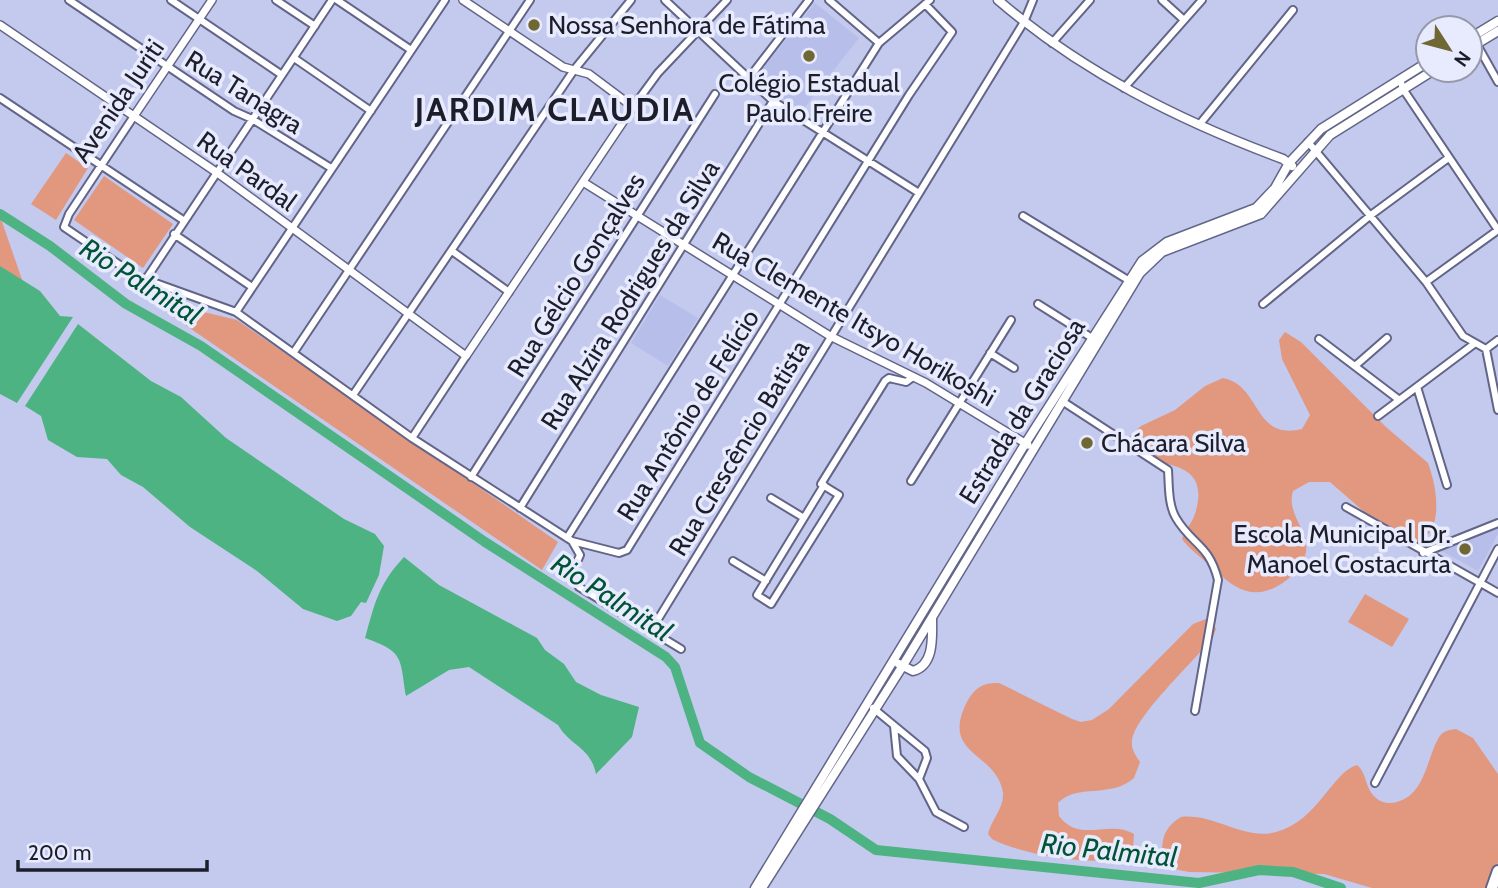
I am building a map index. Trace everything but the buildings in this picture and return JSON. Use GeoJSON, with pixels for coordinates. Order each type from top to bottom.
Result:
{"type":"FeatureCollection","features":[{"type":"Feature","properties":{"kind":"highway"},"geometry":{"type":"LineString","coordinates":[[1492,888],[1498,871]]}},
{"type":"Feature","properties":{"kind":"main road"},"geometry":{"type":"LineString","coordinates":[[998,0],[1052,43],[1124,88],[1199,125],[1289,163],[1297,171]]}},
{"type":"Feature","properties":{"kind":"main road"},"geometry":{"type":"LineString","coordinates":[[1484,32],[1498,21]]}},
{"type":"Feature","properties":{"kind":"main road","name":"Estrada da Graciosa"},"geometry":{"type":"LineString","coordinates":[[762,888],[814,799],[902,667],[1128,280],[1148,256],[1167,242],[1256,208],[1275,188],[1289,163],[1308,142],[1332,122],[1414,70]]}},
{"type":"Feature","properties":{"kind":"main road","name":"Estrada da Graciosa"},"geometry":{"type":"LineString","coordinates":[[814,799],[894,660],[1029,446],[1062,401],[1140,273],[1151,261],[1174,247],[1261,214],[1272,205],[1315,149],[1342,127],[1414,82]]}},
{"type":"Feature","properties":{"kind":"main road"},"geometry":{"type":"LineString","coordinates":[[894,660],[913,671],[926,663],[931,649],[932,615]]}},
{"type":"Feature","properties":{"kind":"main road","name":"Estrada da Graciosa"},"geometry":{"type":"LineString","coordinates":[[755,888],[801,820]]}},
{"type":"Feature","properties":{"kind":"street","name":"Rua Tanagra"},"geometry":{"type":"LineString","coordinates":[[69,0],[234,111],[252,119],[331,168]]}},
{"type":"Feature","properties":{"kind":"street"},"geometry":{"type":"LineString","coordinates":[[171,0],[282,75]]}},
{"type":"Feature","properties":{"kind":"street","name":"Avenida Juriti"},"geometry":{"type":"LineString","coordinates":[[146,279],[136,276],[64,227],[100,166],[212,0]]}},
{"type":"Feature","properties":{"kind":"street"},"geometry":{"type":"LineString","coordinates":[[276,0],[315,26]]}},
{"type":"Feature","properties":{"kind":"street"},"geometry":{"type":"LineString","coordinates":[[411,50],[334,0],[183,220],[146,279],[236,312],[412,438],[569,540],[580,555],[572,573],[576,583],[605,604],[652,629],[681,649]]}},
{"type":"Feature","properties":{"kind":"street"},"geometry":{"type":"LineString","coordinates":[[236,312],[445,0]]}},
{"type":"Feature","properties":{"kind":"street"},"geometry":{"type":"LineString","coordinates":[[463,0],[563,67],[589,74],[634,107]]}},
{"type":"Feature","properties":{"kind":"street"},"geometry":{"type":"LineString","coordinates":[[293,352],[511,33],[530,0]]}},
{"type":"Feature","properties":{"kind":"street"},"geometry":{"type":"LineString","coordinates":[[353,395],[574,70],[631,0]]}},
{"type":"Feature","properties":{"kind":"street"},"geometry":{"type":"LineString","coordinates":[[665,0],[773,101],[919,193]]}},
{"type":"Feature","properties":{"kind":"street"},"geometry":{"type":"LineString","coordinates":[[412,438],[658,73],[726,0]]}},
{"type":"Feature","properties":{"kind":"street"},"geometry":{"type":"LineString","coordinates":[[749,78],[809,0]]}},
{"type":"Feature","properties":{"kind":"street"},"geometry":{"type":"LineString","coordinates":[[829,0],[879,43]]}},
{"type":"Feature","properties":{"kind":"street","name":"Rua Crescêncio Batista"},"geometry":{"type":"LineString","coordinates":[[652,629],[1024,22],[1033,0]]}},
{"type":"Feature","properties":{"kind":"street"},"geometry":{"type":"LineString","coordinates":[[1052,43],[1090,0]]}},
{"type":"Feature","properties":{"kind":"street"},"geometry":{"type":"LineString","coordinates":[[1162,0],[1184,20]]}},
{"type":"Feature","properties":{"kind":"street"},"geometry":{"type":"LineString","coordinates":[[1124,88],[1202,0]]}},
{"type":"Feature","properties":{"kind":"street"},"geometry":{"type":"LineString","coordinates":[[569,540],[879,43],[927,2]]}},
{"type":"Feature","properties":{"kind":"street","name":"Rua Antônio de Felício"},"geometry":{"type":"LineString","coordinates":[[569,540],[619,553],[627,550],[868,162],[953,32],[927,2]]}},
{"type":"Feature","properties":{"kind":"street"},"geometry":{"type":"LineString","coordinates":[[1199,125],[1293,10]]}},
{"type":"Feature","properties":{"kind":"street","name":"Rua Pardal"},"geometry":{"type":"LineString","coordinates":[[0,25],[216,172],[410,312],[466,356]]}},
{"type":"Feature","properties":{"kind":"street"},"geometry":{"type":"LineString","coordinates":[[294,58],[372,111]]}},
{"type":"Feature","properties":{"kind":"street"},"geometry":{"type":"LineString","coordinates":[[1484,60],[1498,82]]}},
{"type":"Feature","properties":{"kind":"street"},"geometry":{"type":"LineString","coordinates":[[1400,79],[1403,89],[1447,159],[1498,230],[1426,282]]}},
{"type":"Feature","properties":{"kind":"street","name":"Rua Gélcio Gonçalves"},"geometry":{"type":"LineString","coordinates":[[471,477],[715,94]]}},
{"type":"Feature","properties":{"kind":"street"},"geometry":{"type":"LineString","coordinates":[[0,98],[183,220]]}},
{"type":"Feature","properties":{"kind":"street","name":"Rua Alzira Rodrigues da Silva"},"geometry":{"type":"LineString","coordinates":[[520,508],[773,101]]}},
{"type":"Feature","properties":{"kind":"street"},"geometry":{"type":"LineString","coordinates":[[1308,142],[1426,282],[1463,336],[1486,349]]}},
{"type":"Feature","properties":{"kind":"street"},"geometry":{"type":"LineString","coordinates":[[1263,304],[1371,215],[1447,159]]}},
{"type":"Feature","properties":{"kind":"street","name":"Rua Clemente Itsyo Horikoshi"},"geometry":{"type":"LineString","coordinates":[[583,182],[830,336],[913,377],[1029,446]]}},
{"type":"Feature","properties":{"kind":"street"},"geometry":{"type":"LineString","coordinates":[[1023,216],[1128,280]]}},
{"type":"Feature","properties":{"kind":"street"},"geometry":{"type":"LineString","coordinates":[[174,234],[252,287]]}},
{"type":"Feature","properties":{"kind":"street"},"geometry":{"type":"LineString","coordinates":[[452,251],[509,292]]}},
{"type":"Feature","properties":{"kind":"street"},"geometry":{"type":"LineString","coordinates":[[1038,304],[1092,338]]}},
{"type":"Feature","properties":{"kind":"street"},"geometry":{"type":"LineString","coordinates":[[911,481],[1011,320]]}},
{"type":"Feature","properties":{"kind":"street"},"geometry":{"type":"LineString","coordinates":[[1354,366],[1387,338]]}},
{"type":"Feature","properties":{"kind":"street"},"geometry":{"type":"LineString","coordinates":[[1319,339],[1398,399]]}},
{"type":"Feature","properties":{"kind":"street"},"geometry":{"type":"LineString","coordinates":[[1486,349],[1498,340]]}},
{"type":"Feature","properties":{"kind":"street"},"geometry":{"type":"LineString","coordinates":[[1378,416],[1474,344]]}},
{"type":"Feature","properties":{"kind":"street"},"geometry":{"type":"LineString","coordinates":[[1486,349],[1498,410]]}},
{"type":"Feature","properties":{"kind":"street"},"geometry":{"type":"LineString","coordinates":[[990,353],[1014,368]]}},
{"type":"Feature","properties":{"kind":"street"},"geometry":{"type":"LineString","coordinates":[[824,485],[757,595],[771,604],[839,495],[824,485],[821,484],[884,381],[890,378],[906,382],[913,377]]}},
{"type":"Feature","properties":{"kind":"street"},"geometry":{"type":"LineString","coordinates":[[1417,387],[1447,485]]}},
{"type":"Feature","properties":{"kind":"street"},"geometry":{"type":"LineString","coordinates":[[1062,401],[1168,470],[1175,517],[1207,551],[1214,564],[1218,580],[1195,711]]}},
{"type":"Feature","properties":{"kind":"street"},"geometry":{"type":"LineString","coordinates":[[772,498],[804,518]]}},
{"type":"Feature","properties":{"kind":"street"},"geometry":{"type":"LineString","coordinates":[[1346,507],[1423,553],[1498,593]]}},
{"type":"Feature","properties":{"kind":"street"},"geometry":{"type":"LineString","coordinates":[[1423,553],[1498,523]]}},
{"type":"Feature","properties":{"kind":"street"},"geometry":{"type":"LineString","coordinates":[[1376,783],[1498,549]]}},
{"type":"Feature","properties":{"kind":"street"},"geometry":{"type":"LineString","coordinates":[[733,561],[765,581]]}},
{"type":"Feature","properties":{"kind":"street"},"geometry":{"type":"LineString","coordinates":[[873,708],[925,751],[927,758],[919,779]]}},
{"type":"Feature","properties":{"kind":"street"},"geometry":{"type":"LineString","coordinates":[[894,726],[895,750],[900,762],[919,779],[936,812],[964,827]]}},
{"type":"Feature","properties":{"kind":"shaded area","name":"Colégio Estadual Paulo Freire"},"geometry":{"type":"Polygon","coordinates":[[[815,3],[859,38],[801,112],[757,76],[815,3]]]}},
{"type":"Feature","properties":{"kind":"shaded area"},"geometry":{"type":"Polygon","coordinates":[[[66,153],[88,168],[56,220],[31,204],[66,153]]]}},
{"type":"Feature","properties":{"kind":"shaded area"},"geometry":{"type":"Polygon","coordinates":[[[104,176],[173,224],[143,268],[74,220],[104,176]]]}},
{"type":"Feature","properties":{"kind":"shaded area"},"geometry":{"type":"Polygon","coordinates":[[[0,216],[27,294],[0,279],[0,216]]]}},
{"type":"Feature","properties":{"kind":"shaded area"},"geometry":{"type":"Polygon","coordinates":[[[0,266],[40,291],[60,316],[73,317],[17,403],[0,394],[0,266]]]}},
{"type":"Feature","properties":{"kind":"shaded area"},"geometry":{"type":"Polygon","coordinates":[[[660,295],[698,318],[668,366],[631,343],[660,295]]]}},
{"type":"Feature","properties":{"kind":"shaded area"},"geometry":{"type":"Polygon","coordinates":[[[146,298],[237,320],[558,542],[542,570],[146,298]]]}},
{"type":"Feature","properties":{"kind":"shaded area"},"geometry":{"type":"Polygon","coordinates":[[[78,324],[151,381],[181,397],[226,438],[344,519],[375,534],[384,546],[379,575],[366,603],[361,602],[351,616],[337,621],[303,609],[257,571],[190,527],[143,487],[121,475],[107,459],[77,457],[48,440],[41,416],[25,406],[78,324]]]}},
{"type":"Feature","properties":{"kind":"shaded area"},"geometry":{"type":"Polygon","coordinates":[[[1285,332],[1301,342],[1386,427],[1428,463],[1436,497],[1435,521],[1431,531],[1423,539],[1413,543],[1378,524],[1330,482],[1309,482],[1293,491],[1292,499],[1306,544],[1303,561],[1295,573],[1284,582],[1262,592],[1253,592],[1226,580],[1182,539],[1195,514],[1198,494],[1195,481],[1187,472],[1176,466],[1137,455],[1127,448],[1128,438],[1141,426],[1175,410],[1205,386],[1223,378],[1244,391],[1265,420],[1274,427],[1286,431],[1302,429],[1310,415],[1282,359],[1279,340],[1285,332]]]}},
{"type":"Feature","properties":{"kind":"shaded area","name":"Escola Municipal Dr. Manoel Costacurta"},"geometry":{"type":"Polygon","coordinates":[[[1498,526],[1498,534],[1478,571],[1440,550],[1498,526]]]}},
{"type":"Feature","properties":{"kind":"shaded area"},"geometry":{"type":"Polygon","coordinates":[[[404,557],[439,585],[537,638],[545,650],[564,664],[576,682],[601,695],[639,707],[632,737],[596,774],[585,752],[558,725],[469,667],[449,670],[406,696],[401,664],[394,652],[365,638],[383,586],[404,557]]]}},
{"type":"Feature","properties":{"kind":"shaded area"},"geometry":{"type":"Polygon","coordinates":[[[1365,594],[1409,619],[1392,647],[1348,622],[1365,594]]]}},
{"type":"Feature","properties":{"kind":"shaded area"},"geometry":{"type":"Polygon","coordinates":[[[1206,619],[1212,621],[1216,629],[1213,637],[1153,704],[1135,732],[1132,747],[1140,762],[1134,778],[1115,788],[1075,794],[1058,803],[1059,816],[1076,829],[1114,829],[1134,834],[1133,849],[1128,857],[1097,861],[1059,858],[1021,850],[992,839],[988,834],[1003,798],[999,779],[964,743],[960,732],[961,718],[974,692],[989,683],[999,683],[1072,719],[1081,722],[1092,720],[1109,709],[1193,624],[1206,619]]]}},
{"type":"Feature","properties":{"kind":"shaded area"},"geometry":{"type":"Polygon","coordinates":[[[1456,729],[1473,738],[1498,774],[1498,862],[1489,888],[1372,888],[1324,874],[1189,872],[1174,869],[1163,858],[1165,834],[1181,817],[1205,819],[1252,833],[1276,832],[1303,818],[1348,769],[1357,765],[1376,798],[1386,803],[1397,802],[1414,792],[1424,776],[1440,736],[1446,731],[1456,729]]]}},
{"type":"Feature","properties":{"kind":"waterway","name":"Rio Palmital"},"geometry":{"type":"LineString","coordinates":[[0,214],[50,246],[126,304],[201,346],[485,542],[666,657],[675,667],[700,743],[749,777],[830,819],[876,850],[1199,883],[1259,870],[1293,872],[1341,888]]}},
{"type":"Feature","properties":{"kind":"place","name":"Nossa Senhora de Fátima"},"geometry":{"type":"Point","coordinates":[534,25]}},
{"type":"Feature","properties":{"kind":"place","name":"Colégio Estadual Paulo Freire"},"geometry":{"type":"Point","coordinates":[809,56]}},
{"type":"Feature","properties":{"kind":"place","name":"Chácara Silva"},"geometry":{"type":"Point","coordinates":[1087,443]}},
{"type":"Feature","properties":{"kind":"place","name":"Escola Municipal Dr. Manoel Costacurta"},"geometry":{"type":"Point","coordinates":[1465,549]}},
{"type":"Feature","properties":{"kind":"district","name":"JARDIM CLAUDIA"},"geometry":{"type":"Point","coordinates":[555,109]}}]}
